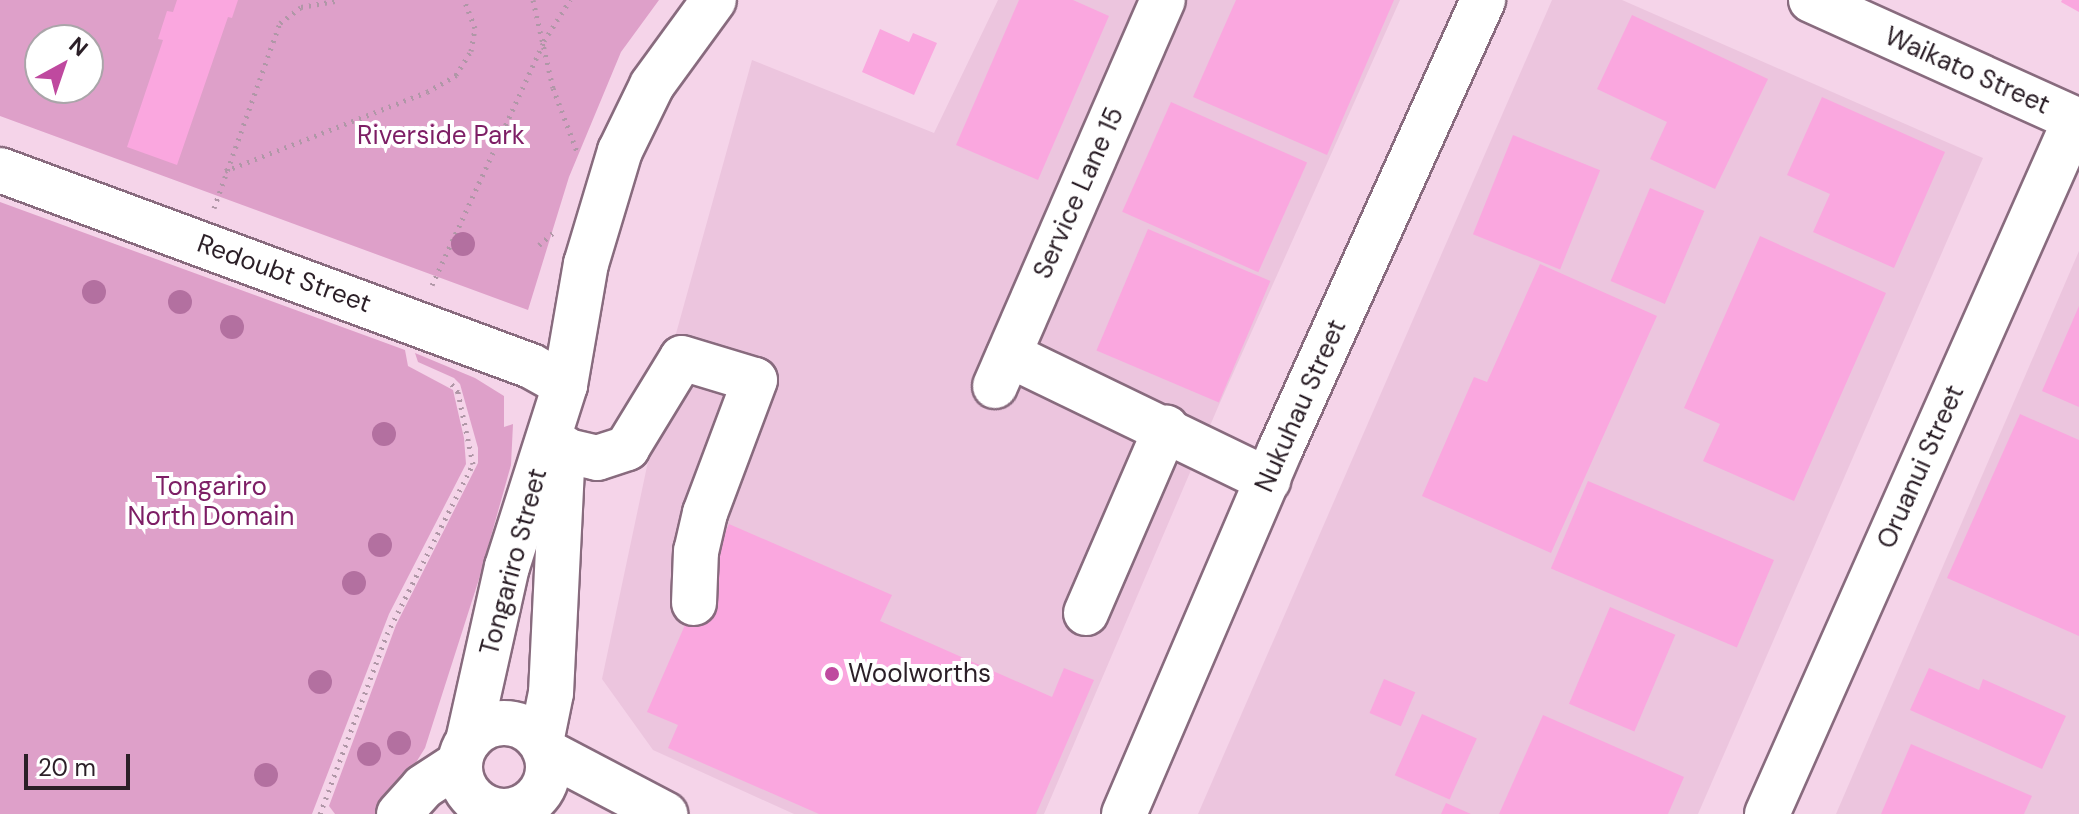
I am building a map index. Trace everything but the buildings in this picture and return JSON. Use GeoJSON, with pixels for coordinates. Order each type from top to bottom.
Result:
{"type":"FeatureCollection","features":[{"type":"Feature","properties":{"kind":"street","name":"Tongariro Street"},"geometry":{"type":"LineString","coordinates":[[464,752],[507,567],[565,385],[586,264],[620,151],[652,85],[714,0]]}},
{"type":"Feature","properties":{"kind":"street","name":"Service Lane 15"},"geometry":{"type":"LineString","coordinates":[[1163,0],[1002,370],[1166,428]]}},
{"type":"Feature","properties":{"kind":"street","name":"Nukuhau Street"},"geometry":{"type":"LineString","coordinates":[[1124,814],[1268,480],[1483,0]]}},
{"type":"Feature","properties":{"kind":"street","name":"Waikato Street"},"geometry":{"type":"LineString","coordinates":[[1811,0],[2077,120]]}},
{"type":"Feature","properties":{"kind":"street","name":"Oruanui Street"},"geometry":{"type":"LineString","coordinates":[[1767,814],[2077,120]]}},
{"type":"Feature","properties":{"kind":"street","name":"Redoubt Street"},"geometry":{"type":"LineString","coordinates":[[0,170],[531,366],[565,385]]}},
{"type":"Feature","properties":{"kind":"street"},"geometry":{"type":"LineString","coordinates":[[563,450],[597,458],[627,448],[682,358],[755,380],[705,513],[696,551],[694,603]]}},
{"type":"Feature","properties":{"kind":"street","name":"Tongariro Street"},"geometry":{"type":"LineString","coordinates":[[543,747],[551,693],[553,586],[565,385]]}},
{"type":"Feature","properties":{"kind":"street"},"geometry":{"type":"LineString","coordinates":[[1086,613],[1166,428],[1268,480]]}},
{"type":"Feature","properties":{"kind":"street"},"geometry":{"type":"LineString","coordinates":[[399,814],[423,787],[464,752],[481,730],[496,724],[513,724],[528,731],[543,747],[665,814]]}},
{"type":"Feature","properties":{"kind":"street"},"geometry":{"type":"LineString","coordinates":[[464,752],[462,779],[469,794],[481,805],[503,813],[523,808],[537,798],[546,784],[543,747]]}},
{"type":"Feature","properties":{"kind":"path"},"geometry":{"type":"LineString","coordinates":[[339,0],[301,7],[280,23],[225,171],[427,92],[456,75],[471,51],[475,28],[464,0]]}},
{"type":"Feature","properties":{"kind":"path"},"geometry":{"type":"LineString","coordinates":[[533,0],[553,88],[580,158]]}},
{"type":"Feature","properties":{"kind":"path"},"geometry":{"type":"LineString","coordinates":[[432,285],[544,41],[570,0]]}},
{"type":"Feature","properties":{"kind":"path"},"geometry":{"type":"LineString","coordinates":[[320,814],[387,634],[473,464],[458,392],[448,380]]}},
{"type":"Feature","properties":{"kind":"shaded area"},"geometry":{"type":"Polygon","coordinates":[[[998,0],[1400,0],[1218,407],[1044,814],[794,814],[653,750],[602,679],[672,348],[752,60],[934,133],[998,0]]]}},
{"type":"Feature","properties":{"kind":"shaded area"},"geometry":{"type":"Polygon","coordinates":[[[1552,0],[1622,0],[1983,158],[1698,814],[1198,814],[1552,0]]]}},
{"type":"Feature","properties":{"kind":"shaded area"},"geometry":{"type":"Polygon","coordinates":[[[2079,251],[2079,814],[1836,814],[2079,251]]]}},
{"type":"Feature","properties":{"kind":"green space","name":"Riverside Park"},"geometry":{"type":"Polygon","coordinates":[[[0,0],[659,0],[621,52],[569,177],[528,310],[0,116],[0,0]]]}},
{"type":"Feature","properties":{"kind":"green space","name":"Tongariro North Domain"},"geometry":{"type":"Polygon","coordinates":[[[0,202],[405,350],[408,366],[453,390],[464,438],[466,464],[389,614],[312,814],[0,814],[0,202]]]}},
{"type":"Feature","properties":{"kind":"green space"},"geometry":{"type":"Polygon","coordinates":[[[415,353],[475,378],[504,396],[504,427],[513,424],[511,465],[479,579],[425,748],[384,814],[335,814],[329,806],[396,625],[478,463],[478,448],[460,384],[454,378],[418,362],[415,353]]]}},
{"type":"Feature","properties":{"kind":"place","name":"Woolworths"},"geometry":{"type":"Point","coordinates":[832,674]}}]}
